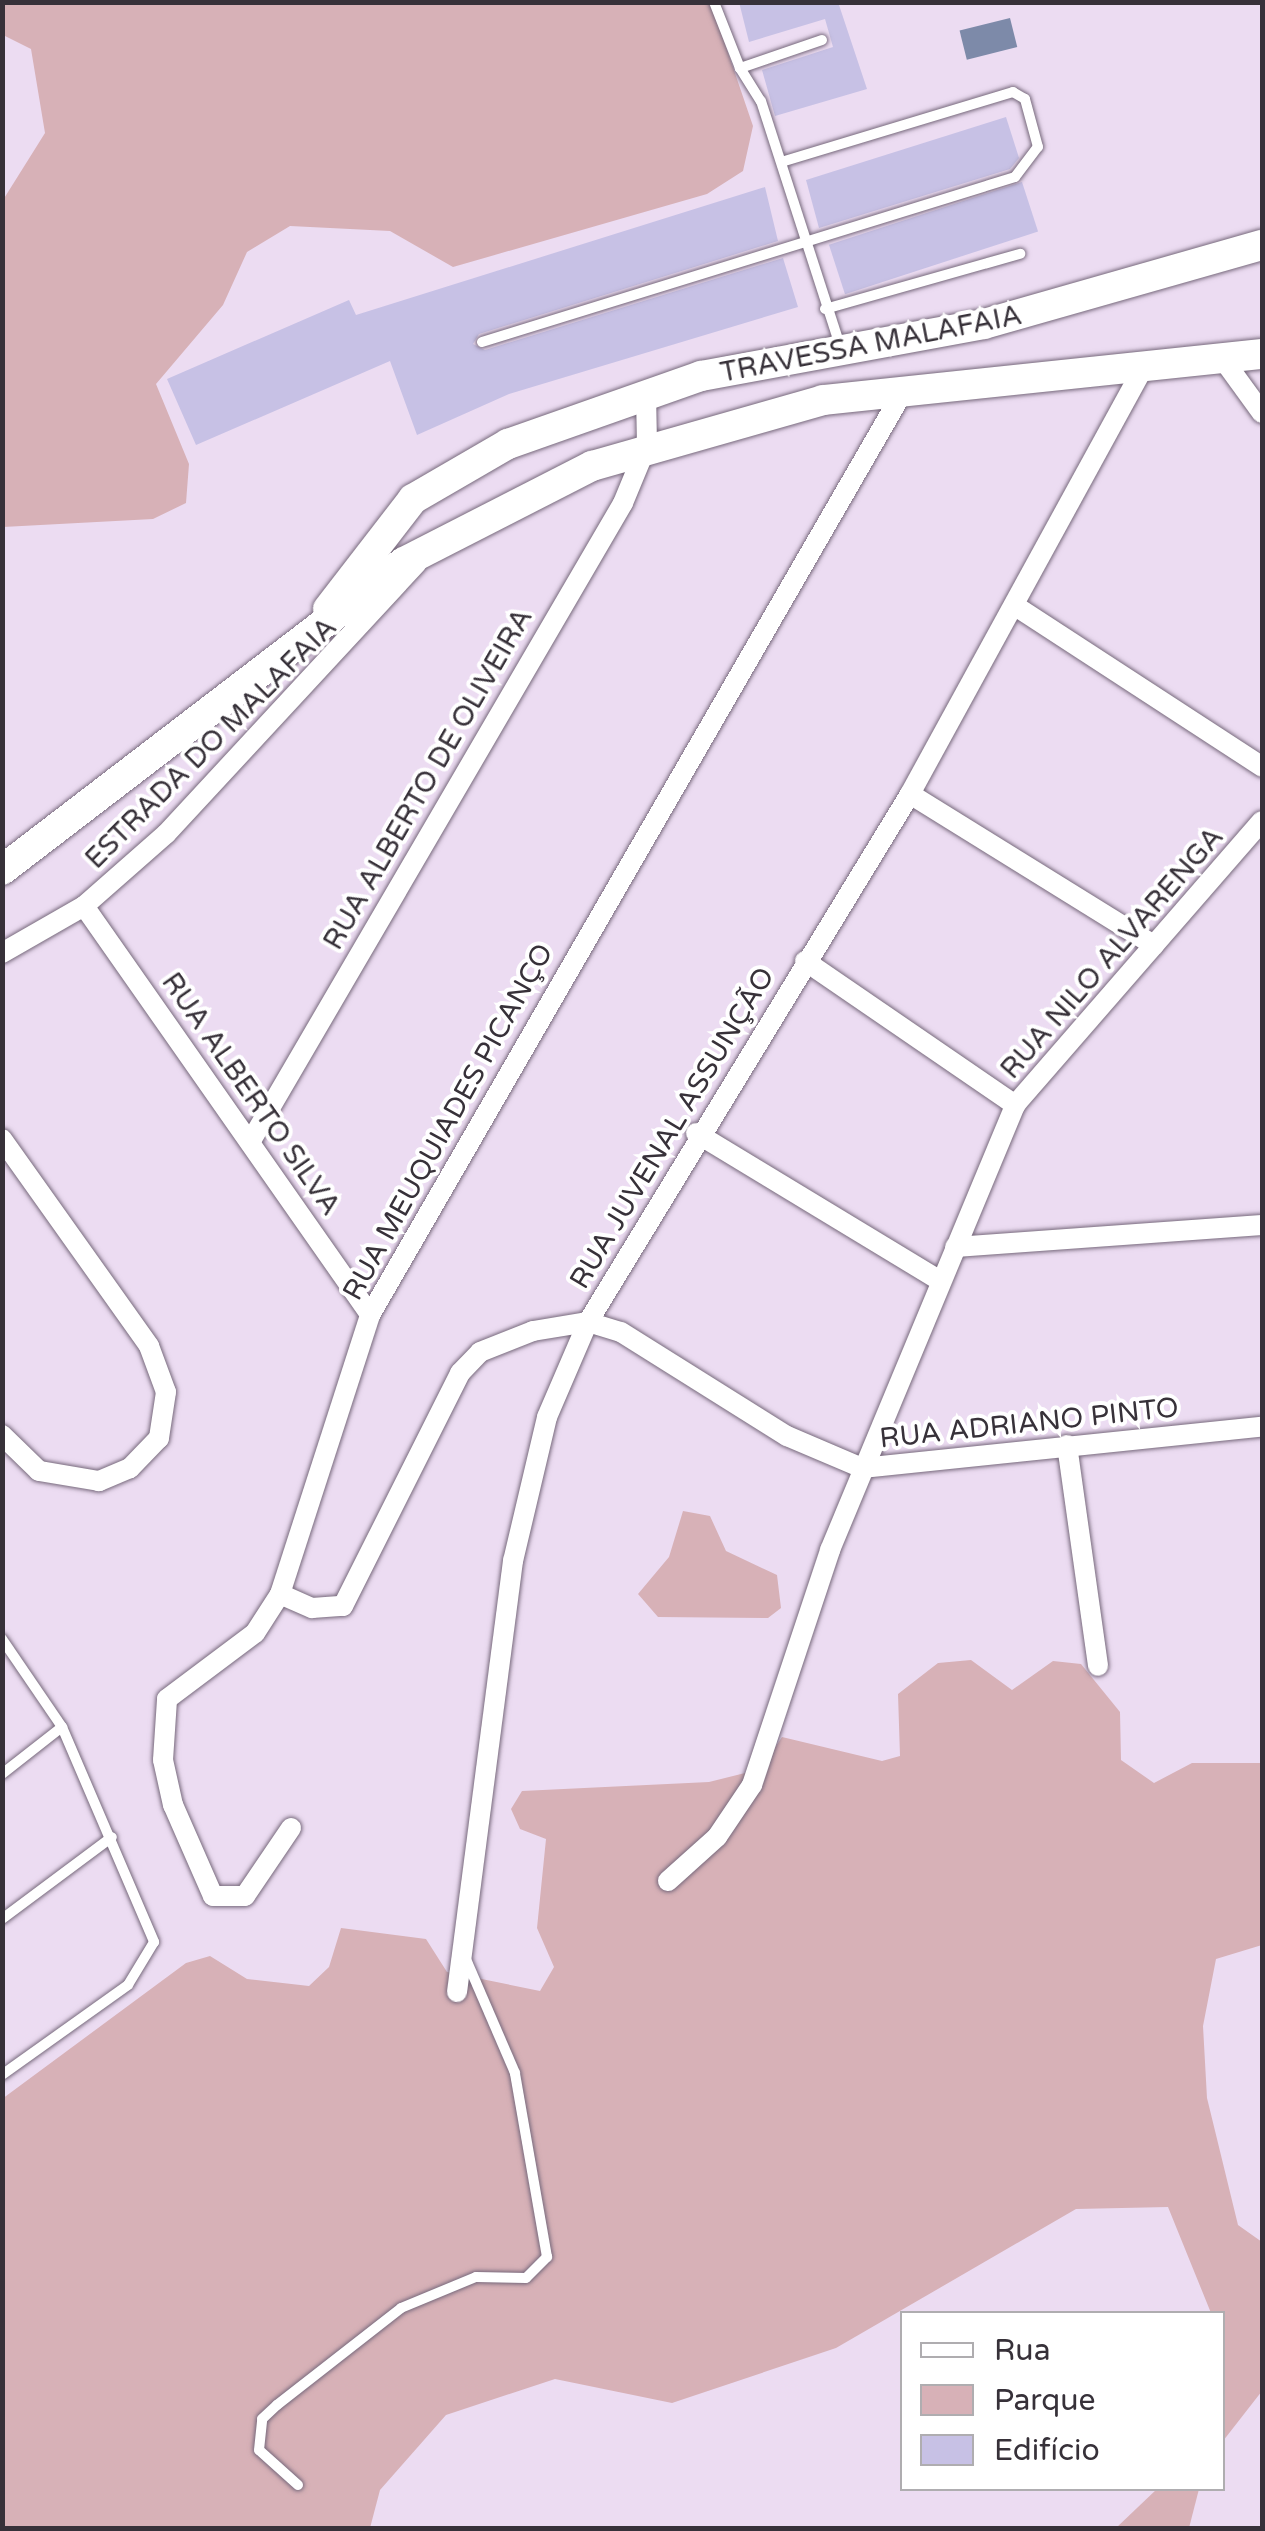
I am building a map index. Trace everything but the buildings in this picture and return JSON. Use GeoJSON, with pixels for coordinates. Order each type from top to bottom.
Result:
{"type":"FeatureCollection","features":[{"type":"Feature","properties":{"kind":"main road","name":"TRAVESSA MALAFAIA"},"geometry":{"type":"LineString","coordinates":[[319,624],[360,556],[413,499],[508,444],[646,392],[842,348],[1065,306],[1262,245]]}},
{"type":"Feature","properties":{"kind":"main road"},"geometry":{"type":"LineString","coordinates":[[2,870],[319,624],[434,543],[647,446],[767,411],[904,390],[1262,354]]}},
{"type":"Feature","properties":{"kind":"street"},"geometry":{"type":"LineString","coordinates":[[1222,358],[1262,413]]}},
{"type":"Feature","properties":{"kind":"street","name":"RUA JUVENAL ASSUNÇÃO"},"geometry":{"type":"LineString","coordinates":[[457,1992],[466,1958],[526,1488],[588,1322],[696,1133],[910,794],[1017,607],[1144,367]]}},
{"type":"Feature","properties":{"kind":"street","name":"RUA MEUQUIADES PICANÇO"},"geometry":{"type":"LineString","coordinates":[[291,1828],[245,1896],[222,1903],[205,1884],[163,1760],[168,1699],[255,1633],[280,1594],[370,1315],[904,390]]}},
{"type":"Feature","properties":{"kind":"street"},"geometry":{"type":"LineString","coordinates":[[646,392],[647,446]]}},
{"type":"Feature","properties":{"kind":"street","name":"RUA ALBERTO DE OLIVEIRA"},"geometry":{"type":"LineString","coordinates":[[252,1139],[623,503],[647,446]]}},
{"type":"Feature","properties":{"kind":"street","name":"ESTRADA DO MALAFAIA"},"geometry":{"type":"LineString","coordinates":[[2,953],[84,906],[264,735],[434,543]]}},
{"type":"Feature","properties":{"kind":"street"},"geometry":{"type":"LineString","coordinates":[[1017,607],[1262,767]]}},
{"type":"Feature","properties":{"kind":"street"},"geometry":{"type":"LineString","coordinates":[[910,794],[1154,945]]}},
{"type":"Feature","properties":{"kind":"street","name":"RUA NILO ALVARENGA"},"geometry":{"type":"LineString","coordinates":[[668,1881],[738,1810],[772,1740],[862,1468],[1016,1106],[1262,820]]}},
{"type":"Feature","properties":{"kind":"street","name":"RUA ALBERTO SILVA"},"geometry":{"type":"LineString","coordinates":[[84,906],[252,1139],[370,1315]]}},
{"type":"Feature","properties":{"kind":"street"},"geometry":{"type":"LineString","coordinates":[[805,961],[1016,1106]]}},
{"type":"Feature","properties":{"kind":"street"},"geometry":{"type":"LineString","coordinates":[[696,1133],[939,1280]]}},
{"type":"Feature","properties":{"kind":"street"},"geometry":{"type":"LineString","coordinates":[[2,1140],[149,1346],[166,1392],[158,1438],[130,1468],[100,1481],[38,1471],[2,1435]]}},
{"type":"Feature","properties":{"kind":"street"},"geometry":{"type":"LineString","coordinates":[[954,1247],[1262,1226]]}},
{"type":"Feature","properties":{"kind":"street"},"geometry":{"type":"LineString","coordinates":[[280,1594],[312,1608],[342,1606],[460,1374],[499,1342],[588,1322]]}},
{"type":"Feature","properties":{"kind":"street","name":"RUA ADRIANO PINTO"},"geometry":{"type":"LineString","coordinates":[[588,1322],[651,1348],[787,1436],[862,1468],[1262,1427]]}},
{"type":"Feature","properties":{"kind":"street"},"geometry":{"type":"LineString","coordinates":[[1067,1446],[1098,1666]]}},
{"type":"Feature","properties":{"kind":"lane"},"geometry":{"type":"LineString","coordinates":[[714,2],[781,162],[803,245],[842,348]]}},
{"type":"Feature","properties":{"kind":"lane"},"geometry":{"type":"LineString","coordinates":[[740,68],[822,40]]}},
{"type":"Feature","properties":{"kind":"lane"},"geometry":{"type":"LineString","coordinates":[[482,342],[1016,177],[1038,146],[1025,98],[1013,92],[781,162]]}},
{"type":"Feature","properties":{"kind":"lane"},"geometry":{"type":"LineString","coordinates":[[826,309],[1020,254]]}},
{"type":"Feature","properties":{"kind":"lane"},"geometry":{"type":"LineString","coordinates":[[2,1639],[62,1727],[154,1942],[128,1986],[2,2075]]}},
{"type":"Feature","properties":{"kind":"lane"},"geometry":{"type":"LineString","coordinates":[[2,1774],[62,1727]]}},
{"type":"Feature","properties":{"kind":"lane"},"geometry":{"type":"LineString","coordinates":[[2,1919],[112,1837]]}},
{"type":"Feature","properties":{"kind":"lane"},"geometry":{"type":"LineString","coordinates":[[298,2485],[259,2450],[262,2419],[277,2405],[401,2308],[476,2277],[526,2278],[546,2257],[515,2073],[466,1958]]}},
{"type":"Feature","properties":{"kind":"green space"},"geometry":{"type":"Polygon","coordinates":[[[2,3],[711,3],[753,126],[743,171],[707,194],[453,267],[390,231],[290,226],[247,252],[223,305],[156,384],[189,464],[186,503],[153,519],[3,527],[3,200],[45,133],[31,49],[3,35],[2,3]]]}},
{"type":"Feature","properties":{"kind":"green space"},"geometry":{"type":"Polygon","coordinates":[[[683,1511],[710,1516],[726,1551],[777,1575],[781,1608],[768,1618],[658,1617],[638,1594],[669,1557],[683,1511]]]}},
{"type":"Feature","properties":{"kind":"green space"},"geometry":{"type":"Polygon","coordinates":[[[971,1660],[1012,1690],[1053,1661],[1081,1664],[1120,1712],[1121,1760],[1154,1783],[1192,1763],[1262,1763],[1262,1945],[1216,1959],[1203,2026],[1207,2098],[1238,2225],[1262,2242],[1262,2391],[1225,2438],[1225,2311],[1210,2311],[1168,2207],[1076,2209],[836,2348],[672,2403],[555,2379],[446,2415],[380,2490],[370,2528],[3,2528],[2,2099],[186,1963],[210,1956],[247,1979],[309,1986],[329,1967],[341,1928],[426,1939],[447,1972],[540,1991],[554,1967],[537,1928],[546,1839],[520,1829],[511,1809],[522,1791],[709,1782],[761,1769],[782,1737],[882,1761],[900,1756],[898,1694],[938,1663],[971,1660]]]}},
{"type":"Feature","properties":{"kind":"green space"},"geometry":{"type":"Polygon","coordinates":[[[1155,2491],[1198,2491],[1189,2528],[1116,2528],[1155,2491]]]}},
{"type":"Feature","properties":{"kind":"water"},"geometry":{"type":"Polygon","coordinates":[[[1010,18],[1017,47],[967,60],[960,31],[1010,18]]]}}]}
